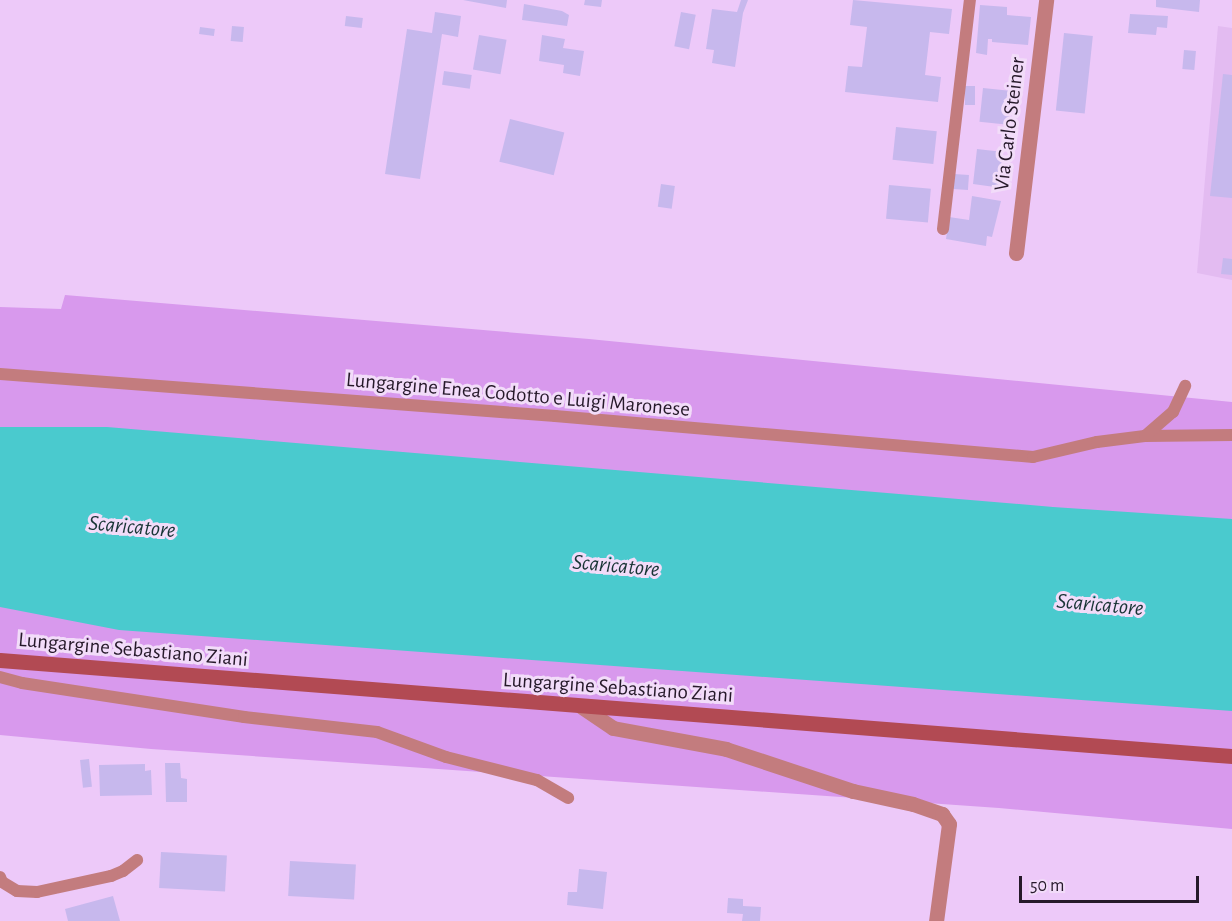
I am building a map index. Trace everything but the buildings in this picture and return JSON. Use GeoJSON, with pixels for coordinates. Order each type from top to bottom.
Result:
{"type":"FeatureCollection","features":[{"type":"Feature","properties":{"kind":"street","name":"Via Carlo Steiner"},"geometry":{"type":"LineString","coordinates":[[1016,253],[1046,0]]}},
{"type":"Feature","properties":{"kind":"street","name":"Lungargine Sebastiano Ziani"},"geometry":{"type":"LineString","coordinates":[[0,660],[1232,756]]}},
{"type":"Feature","properties":{"kind":"street"},"geometry":{"type":"LineString","coordinates":[[582,707],[613,728],[726,749],[853,791],[912,804],[942,814],[949,824],[936,921]]}},
{"type":"Feature","properties":{"kind":"lane"},"geometry":{"type":"LineString","coordinates":[[944,230],[970,0]]}},
{"type":"Feature","properties":{"kind":"lane","name":"Lungargine Enea Codotto e Luigi Maronese"},"geometry":{"type":"LineString","coordinates":[[0,374],[555,416],[1033,457],[1096,442],[1145,436],[1232,435]]}},
{"type":"Feature","properties":{"kind":"lane"},"geometry":{"type":"LineString","coordinates":[[1145,436],[1173,412],[1185,386]]}},
{"type":"Feature","properties":{"kind":"lane"},"geometry":{"type":"LineString","coordinates":[[0,677],[244,717],[377,732],[446,757],[537,780],[568,798]]}},
{"type":"Feature","properties":{"kind":"lane"},"geometry":{"type":"LineString","coordinates":[[0,877],[2,882],[17,891],[37,892],[111,876],[123,871],[137,860]]}},
{"type":"Feature","properties":{"kind":"shaded area"},"geometry":{"type":"Polygon","coordinates":[[[1218,26],[1232,28],[1232,280],[1197,273],[1218,26]]]}},
{"type":"Feature","properties":{"kind":"shaded area"},"geometry":{"type":"Polygon","coordinates":[[[65,295],[589,339],[1232,402],[1232,829],[999,808],[151,749],[0,735],[0,307],[61,309],[65,295]]]}},
{"type":"Feature","properties":{"kind":"water","name":"Scaricatore"},"geometry":{"type":"Polygon","coordinates":[[[0,427],[107,427],[1053,507],[1232,519],[1232,711],[119,630],[0,607],[0,427]]]}}]}
